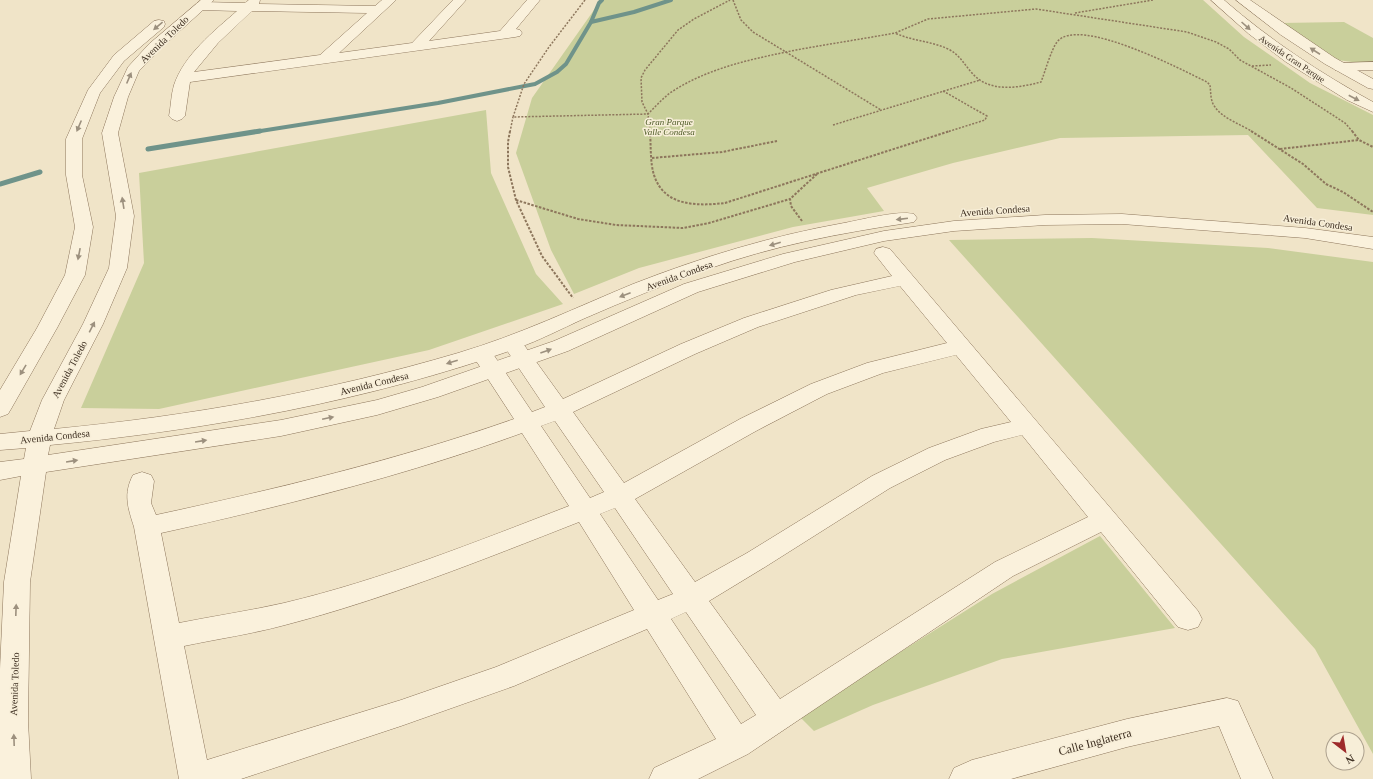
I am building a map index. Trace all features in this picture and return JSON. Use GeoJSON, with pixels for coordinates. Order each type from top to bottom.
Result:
{"type":"FeatureCollection","features":[{"type":"Feature","properties":{"kind":"street"},"geometry":{"type":"LineString","coordinates":[[324,59],[390,0]]}},
{"type":"Feature","properties":{"kind":"street"},"geometry":{"type":"LineString","coordinates":[[417,46],[460,0]]}},
{"type":"Feature","properties":{"kind":"street"},"geometry":{"type":"LineString","coordinates":[[184,78],[509,34],[534,0]]}},
{"type":"Feature","properties":{"kind":"street","name":"Avenida Gran Parque"},"geometry":{"type":"LineString","coordinates":[[1217,0],[1251,30],[1291,61],[1340,91],[1373,108]]}},
{"type":"Feature","properties":{"kind":"street","name":"Avenida Gran Parque"},"geometry":{"type":"LineString","coordinates":[[1242,0],[1286,32],[1340,67],[1369,81]]}},
{"type":"Feature","properties":{"kind":"street"},"geometry":{"type":"LineString","coordinates":[[193,6],[378,10]]}},
{"type":"Feature","properties":{"kind":"street","name":"Avenida Toledo"},"geometry":{"type":"LineString","coordinates":[[0,409],[47,328],[75,275],[84,227],[74,175],[74,139],[90,100],[119,58],[193,6]]}},
{"type":"Feature","properties":{"kind":"street","name":"Avenida Toledo"},"geometry":{"type":"LineString","coordinates":[[15,779],[13,721],[17,582],[39,438],[53,400],[93,324],[118,268],[125,216],[110,133],[121,97],[133,70],[193,6]]}},
{"type":"Feature","properties":{"kind":"street"},"geometry":{"type":"LineString","coordinates":[[177,116],[181,86],[184,78],[196,59],[248,8]]}},
{"type":"Feature","properties":{"kind":"street"},"geometry":{"type":"LineString","coordinates":[[1340,67],[1373,66]]}},
{"type":"Feature","properties":{"kind":"street","name":"Avenida Condesa"},"geometry":{"type":"LineString","coordinates":[[0,472],[281,428],[377,407],[493,371],[518,351],[613,300],[702,265],[788,240],[874,222],[948,213],[1035,207],[1109,205],[1191,209],[1282,217],[1373,230]]}},
{"type":"Feature","properties":{"kind":"street","name":"Avenida Condesa"},"geometry":{"type":"LineString","coordinates":[[0,442],[172,423],[287,403],[372,384],[482,352],[518,351],[562,346],[690,288],[790,258],[884,236],[954,226],[1045,220],[1122,219],[1305,233],[1373,243]]}},
{"type":"Feature","properties":{"kind":"street"},"geometry":{"type":"LineString","coordinates":[[883,253],[1188,619]]}},
{"type":"Feature","properties":{"kind":"street"},"geometry":{"type":"LineString","coordinates":[[147,527],[244,506],[348,479],[528,423],[688,349],[768,315],[879,282],[905,280]]}},
{"type":"Feature","properties":{"kind":"street"},"geometry":{"type":"LineString","coordinates":[[168,637],[284,614],[376,587],[448,563],[620,496],[748,425],[819,389],[875,368],[961,347]]}},
{"type":"Feature","properties":{"kind":"street"},"geometry":{"type":"LineString","coordinates":[[518,351],[776,718]]}},
{"type":"Feature","properties":{"kind":"street"},"geometry":{"type":"LineString","coordinates":[[482,352],[737,744]]}},
{"type":"Feature","properties":{"kind":"street"},"geometry":{"type":"LineString","coordinates":[[142,481],[139,503],[147,527],[195,779],[401,713],[489,682],[691,598],[756,560],[881,482],[937,454],[989,434],[1027,426]]}},
{"type":"Feature","properties":{"kind":"street"},"geometry":{"type":"LineString","coordinates":[[665,779],[737,744],[1004,569],[1071,535],[1106,520]]}},
{"type":"Feature","properties":{"kind":"street","name":"Calle Inglaterra"},"geometry":{"type":"LineString","coordinates":[[965,779],[979,773],[1127,733],[1227,711],[1257,779]]}},
{"type":"Feature","properties":{"kind":"path"},"geometry":{"type":"LineString","coordinates":[[573,298],[542,256],[516,200],[508,167],[508,142],[513,117],[524,84],[585,0]]}},
{"type":"Feature","properties":{"kind":"path"},"geometry":{"type":"LineString","coordinates":[[881,110],[753,32],[741,20],[731,0],[694,19],[678,30],[645,70],[641,78],[642,102],[648,114],[654,176],[668,197],[680,201],[705,205],[725,203],[985,120],[987,116],[985,114],[943,91]]}},
{"type":"Feature","properties":{"kind":"path"},"geometry":{"type":"LineString","coordinates":[[1074,14],[1082,11],[1153,0]]}},
{"type":"Feature","properties":{"kind":"path"},"geometry":{"type":"LineString","coordinates":[[648,114],[654,106],[669,94],[699,77],[722,67],[784,52],[895,33],[928,19],[1036,9],[1196,35],[1224,46],[1234,53],[1240,60],[1292,88],[1345,123],[1359,140],[1373,147]]}},
{"type":"Feature","properties":{"kind":"path"},"geometry":{"type":"LineString","coordinates":[[895,33],[949,50],[964,60],[971,72],[980,80],[1000,87],[1021,86],[1041,82],[1059,40],[1072,35],[1102,37],[1125,45],[1207,82],[1210,85],[1211,99],[1215,108],[1232,121],[1246,128],[1303,164],[1326,184],[1343,192],[1373,212]]}},
{"type":"Feature","properties":{"kind":"path"},"geometry":{"type":"LineString","coordinates":[[1251,66],[1272,65]]}},
{"type":"Feature","properties":{"kind":"path"},"geometry":{"type":"LineString","coordinates":[[833,125],[980,80]]}},
{"type":"Feature","properties":{"kind":"path"},"geometry":{"type":"LineString","coordinates":[[513,117],[648,114]]}},
{"type":"Feature","properties":{"kind":"path"},"geometry":{"type":"LineString","coordinates":[[1279,149],[1359,140]]}},
{"type":"Feature","properties":{"kind":"path"},"geometry":{"type":"LineString","coordinates":[[652,158],[722,152],[777,141]]}},
{"type":"Feature","properties":{"kind":"path"},"geometry":{"type":"LineString","coordinates":[[516,200],[578,219],[616,225],[684,228],[709,223],[790,199],[819,173]]}},
{"type":"Feature","properties":{"kind":"path"},"geometry":{"type":"LineString","coordinates":[[790,199],[791,206],[802,222]]}},
{"type":"Feature","properties":{"kind":"green space","name":"Gran Parque Valle Condesa"},"geometry":{"type":"Polygon","coordinates":[[[601,0],[1203,0],[1244,37],[1310,83],[1373,115],[1373,215],[1317,208],[1248,135],[1060,138],[953,163],[867,188],[884,211],[793,227],[639,268],[574,294],[551,250],[516,153],[532,98],[601,0]]]}},
{"type":"Feature","properties":{"kind":"green space"},"geometry":{"type":"Polygon","coordinates":[[[1344,22],[1373,38],[1373,62],[1338,60],[1280,23],[1344,22]]]}},
{"type":"Feature","properties":{"kind":"green space"},"geometry":{"type":"Polygon","coordinates":[[[486,110],[491,173],[536,274],[563,304],[429,350],[159,409],[81,408],[144,263],[139,173],[486,110]]]}},
{"type":"Feature","properties":{"kind":"green space"},"geometry":{"type":"Polygon","coordinates":[[[1092,238],[1268,248],[1373,262],[1373,754],[1365,740],[1365,731],[1360,731],[1315,649],[949,240],[1092,238]]]}},
{"type":"Feature","properties":{"kind":"green space"},"geometry":{"type":"Polygon","coordinates":[[[1100,536],[1175,628],[1002,659],[873,705],[814,731],[799,716],[992,594],[1100,536]]]}},
{"type":"Feature","properties":{"kind":"waterway"},"geometry":{"type":"LineString","coordinates":[[591,22],[599,3],[602,0]]}},
{"type":"Feature","properties":{"kind":"waterway"},"geometry":{"type":"LineString","coordinates":[[591,22],[634,12],[671,0]]}},
{"type":"Feature","properties":{"kind":"waterway"},"geometry":{"type":"LineString","coordinates":[[254,132],[438,103],[535,84],[557,72],[566,64],[591,22]]}},
{"type":"Feature","properties":{"kind":"waterway"},"geometry":{"type":"LineString","coordinates":[[148,149],[260,131]]}},
{"type":"Feature","properties":{"kind":"waterway"},"geometry":{"type":"LineString","coordinates":[[0,184],[40,172]]}}]}
